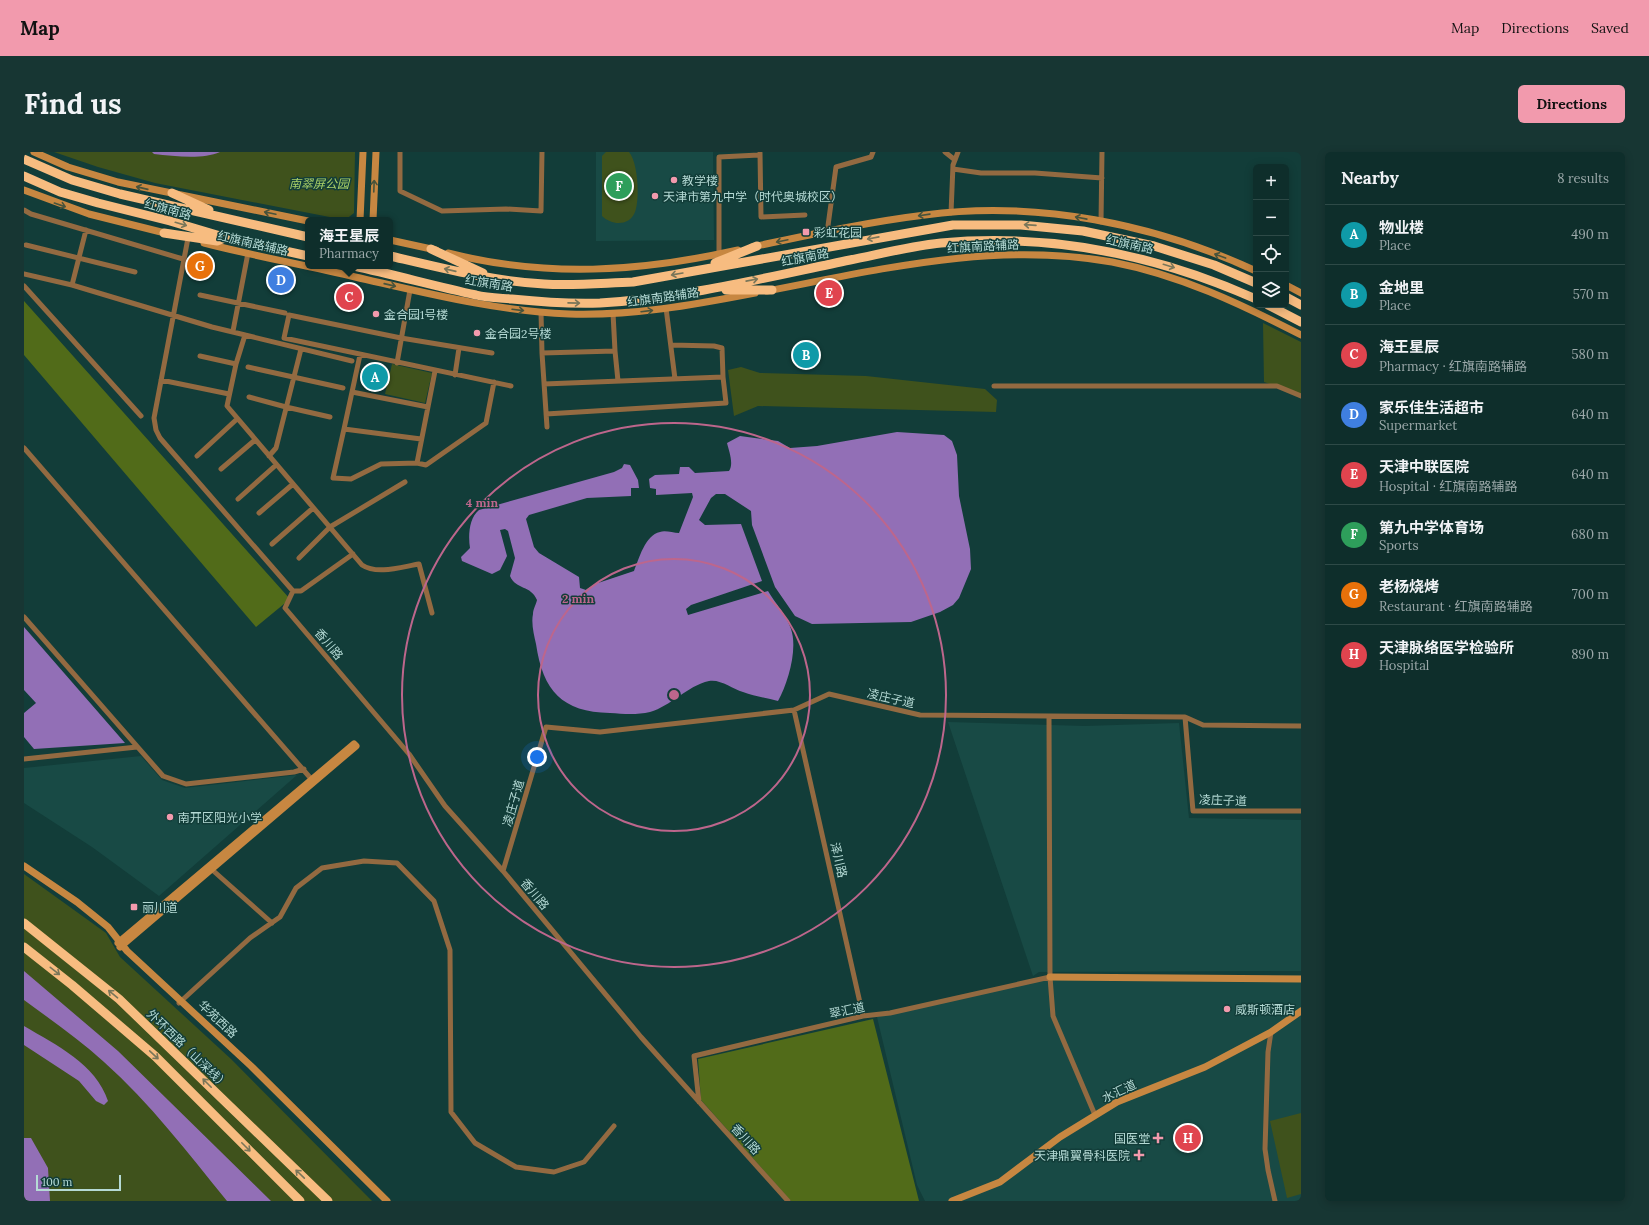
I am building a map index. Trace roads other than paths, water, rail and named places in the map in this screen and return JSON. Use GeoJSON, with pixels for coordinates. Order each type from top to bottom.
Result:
{"type":"FeatureCollection","features":[{"type":"Feature","properties":{"kind":"highway","name":"红旗南路"},"geometry":{"type":"LineString","coordinates":[[24,159],[72,180],[146,200],[305,236]]}},
{"type":"Feature","properties":{"kind":"highway","name":"红旗南路"},"geometry":{"type":"LineString","coordinates":[[24,176],[60,192],[227,238],[305,255]]}},
{"type":"Feature","properties":{"kind":"highway"},"geometry":{"type":"LineString","coordinates":[[172,193],[235,220]]}},
{"type":"Feature","properties":{"kind":"highway","name":"红旗南路"},"geometry":{"type":"LineString","coordinates":[[393,257],[495,278],[543,284],[633,282],[952,225],[1021,225],[1055,227],[1138,242],[1203,262],[1253,281]]}},
{"type":"Feature","properties":{"kind":"highway"},"geometry":{"type":"LineString","coordinates":[[164,233],[217,241],[227,238]]}},
{"type":"Feature","properties":{"kind":"highway","name":"红旗南路"},"geometry":{"type":"LineString","coordinates":[[366,269],[478,296],[545,302],[597,303],[643,299],[700,290],[940,243],[1004,241],[1043,242],[1131,256],[1189,272],[1253,298]]}},
{"type":"Feature","properties":{"kind":"highway"},"geometry":{"type":"LineString","coordinates":[[699,270],[756,246]]}},
{"type":"Feature","properties":{"kind":"highway"},"geometry":{"type":"LineString","coordinates":[[432,249],[495,278]]}},
{"type":"Feature","properties":{"kind":"highway"},"geometry":{"type":"LineString","coordinates":[[700,290],[772,290]]}},
{"type":"Feature","properties":{"kind":"highway"},"geometry":{"type":"LineString","coordinates":[[1289,299],[1301,305]]}},
{"type":"Feature","properties":{"kind":"highway"},"geometry":{"type":"LineString","coordinates":[[1274,308],[1301,322]]}},
{"type":"Feature","properties":{"kind":"highway","name":"外环西路（山深线）"},"geometry":{"type":"LineString","coordinates":[[24,923],[119,999],[328,1201]]}},
{"type":"Feature","properties":{"kind":"highway"},"geometry":{"type":"LineString","coordinates":[[24,947],[72,985],[154,1056],[300,1201]]}},
{"type":"Feature","properties":{"kind":"main road"},"geometry":{"type":"LineString","coordinates":[[34,152],[68,167],[92,175],[305,220]]}},
{"type":"Feature","properties":{"kind":"main road"},"geometry":{"type":"LineString","coordinates":[[360,217],[362,152]]}},
{"type":"Feature","properties":{"kind":"main road"},"geometry":{"type":"LineString","coordinates":[[373,217],[376,152]]}},
{"type":"Feature","properties":{"kind":"main road","name":"红旗南路辅路"},"geometry":{"type":"LineString","coordinates":[[24,190],[89,214],[305,266]]}},
{"type":"Feature","properties":{"kind":"main road"},"geometry":{"type":"LineString","coordinates":[[393,241],[492,263],[523,268],[561,270],[626,268],[666,264],[925,215],[1022,212],[1067,215],[1142,231],[1207,251],[1253,270]]}},
{"type":"Feature","properties":{"kind":"main road","name":"红旗南路辅路"},"geometry":{"type":"LineString","coordinates":[[318,269],[456,300],[501,308],[541,312],[613,313],[666,308],[772,290],[922,261],[1006,255],[1066,256],[1114,262],[1179,280],[1238,303],[1301,335]]}},
{"type":"Feature","properties":{"kind":"main road"},"geometry":{"type":"LineString","coordinates":[[1289,287],[1301,293]]}},
{"type":"Feature","properties":{"kind":"main road"},"geometry":{"type":"LineString","coordinates":[[120,944],[355,745]]}},
{"type":"Feature","properties":{"kind":"main road","name":"华苑西路"},"geometry":{"type":"LineString","coordinates":[[24,867],[105,927],[140,967],[267,1081],[387,1201]]}},
{"type":"Feature","properties":{"kind":"main road"},"geometry":{"type":"LineString","coordinates":[[1050,977],[1301,979]]}},
{"type":"Feature","properties":{"kind":"main road","name":"华苑西路"},"geometry":{"type":"LineString","coordinates":[[180,1002],[381,1201]]}},
{"type":"Feature","properties":{"kind":"main road","name":"水汇道"},"geometry":{"type":"LineString","coordinates":[[952,1201],[1000,1182],[1060,1137],[1116,1102],[1205,1067],[1271,1032],[1301,1011]]}},
{"type":"Feature","properties":{"kind":"street"},"geometry":{"type":"LineString","coordinates":[[400,152],[400,191],[442,211],[506,209],[541,211],[542,152]]}},
{"type":"Feature","properties":{"kind":"street"},"geometry":{"type":"LineString","coordinates":[[826,233],[836,167],[871,157],[873,152]]}},
{"type":"Feature","properties":{"kind":"street"},"geometry":{"type":"LineString","coordinates":[[945,152],[955,160]]}},
{"type":"Feature","properties":{"kind":"street"},"geometry":{"type":"LineString","coordinates":[[951,213],[953,169],[958,152]]}},
{"type":"Feature","properties":{"kind":"street"},"geometry":{"type":"LineString","coordinates":[[1101,222],[1102,152]]}},
{"type":"Feature","properties":{"kind":"street"},"geometry":{"type":"LineString","coordinates":[[719,254],[719,157],[760,154],[761,217],[805,215]]}},
{"type":"Feature","properties":{"kind":"street"},"geometry":{"type":"LineString","coordinates":[[953,169],[980,173],[1035,173],[1102,178]]}},
{"type":"Feature","properties":{"kind":"street"},"geometry":{"type":"LineString","coordinates":[[24,210],[31,214],[183,259]]}},
{"type":"Feature","properties":{"kind":"street"},"geometry":{"type":"LineString","coordinates":[[72,285],[86,230]]}},
{"type":"Feature","properties":{"kind":"street"},"geometry":{"type":"LineString","coordinates":[[188,238],[154,418],[156,430],[160,438],[293,592],[301,591],[353,554]]}},
{"type":"Feature","properties":{"kind":"street"},"geometry":{"type":"LineString","coordinates":[[26,245],[135,272]]}},
{"type":"Feature","properties":{"kind":"street"},"geometry":{"type":"LineString","coordinates":[[233,331],[248,253]]}},
{"type":"Feature","properties":{"kind":"street"},"geometry":{"type":"LineString","coordinates":[[24,274],[72,285],[245,335],[352,361]]}},
{"type":"Feature","properties":{"kind":"street"},"geometry":{"type":"LineString","coordinates":[[24,286],[140,416]]}},
{"type":"Feature","properties":{"kind":"street"},"geometry":{"type":"LineString","coordinates":[[397,363],[410,290]]}},
{"type":"Feature","properties":{"kind":"street"},"geometry":{"type":"LineString","coordinates":[[200,295],[285,313]]}},
{"type":"Feature","properties":{"kind":"street"},"geometry":{"type":"LineString","coordinates":[[666,308],[675,379]]}},
{"type":"Feature","properties":{"kind":"street"},"geometry":{"type":"LineString","coordinates":[[541,312],[547,427]]}},
{"type":"Feature","properties":{"kind":"street"},"geometry":{"type":"LineString","coordinates":[[613,313],[618,381]]}},
{"type":"Feature","properties":{"kind":"street"},"geometry":{"type":"LineString","coordinates":[[492,353],[401,338],[289,315],[284,338],[511,386]]}},
{"type":"Feature","properties":{"kind":"street"},"geometry":{"type":"LineString","coordinates":[[245,335],[236,364],[227,406],[362,565],[369,570],[419,564],[432,613]]}},
{"type":"Feature","properties":{"kind":"street"},"geometry":{"type":"LineString","coordinates":[[546,414],[726,403],[722,376],[722,348],[714,346],[671,345]]}},
{"type":"Feature","properties":{"kind":"street"},"geometry":{"type":"LineString","coordinates":[[455,375],[459,348]]}},
{"type":"Feature","properties":{"kind":"street"},"geometry":{"type":"LineString","coordinates":[[269,456],[276,448],[301,349]]}},
{"type":"Feature","properties":{"kind":"street"},"geometry":{"type":"LineString","coordinates":[[542,353],[615,351]]}},
{"type":"Feature","properties":{"kind":"street"},"geometry":{"type":"LineString","coordinates":[[360,355],[333,478],[351,479],[381,464],[416,463],[426,465],[486,424],[494,382]]}},
{"type":"Feature","properties":{"kind":"street"},"geometry":{"type":"LineString","coordinates":[[200,356],[236,364]]}},
{"type":"Feature","properties":{"kind":"street"},"geometry":{"type":"LineString","coordinates":[[248,367],[343,388]]}},
{"type":"Feature","properties":{"kind":"street"},"geometry":{"type":"LineString","coordinates":[[416,463],[435,371]]}},
{"type":"Feature","properties":{"kind":"street"},"geometry":{"type":"LineString","coordinates":[[544,384],[722,376]]}},
{"type":"Feature","properties":{"kind":"street"},"geometry":{"type":"LineString","coordinates":[[161,380],[229,394]]}},
{"type":"Feature","properties":{"kind":"street"},"geometry":{"type":"LineString","coordinates":[[994,386],[1277,386],[1301,396]]}},
{"type":"Feature","properties":{"kind":"street"},"geometry":{"type":"LineString","coordinates":[[352,392],[428,407]]}},
{"type":"Feature","properties":{"kind":"street"},"geometry":{"type":"LineString","coordinates":[[249,396],[286,407],[330,417]]}},
{"type":"Feature","properties":{"kind":"street"},"geometry":{"type":"LineString","coordinates":[[197,456],[237,419]]}},
{"type":"Feature","properties":{"kind":"street"},"geometry":{"type":"LineString","coordinates":[[344,429],[421,439]]}},
{"type":"Feature","properties":{"kind":"street"},"geometry":{"type":"LineString","coordinates":[[221,469],[256,440]]}},
{"type":"Feature","properties":{"kind":"street"},"geometry":{"type":"LineString","coordinates":[[24,448],[313,780]]}},
{"type":"Feature","properties":{"kind":"street"},"geometry":{"type":"LineString","coordinates":[[238,499],[276,465]]}},
{"type":"Feature","properties":{"kind":"street"},"geometry":{"type":"LineString","coordinates":[[299,558],[330,527],[405,482]]}},
{"type":"Feature","properties":{"kind":"street"},"geometry":{"type":"LineString","coordinates":[[259,513],[293,484]]}},
{"type":"Feature","properties":{"kind":"street"},"geometry":{"type":"LineString","coordinates":[[272,544],[313,508]]}},
{"type":"Feature","properties":{"kind":"street","name":"香川路"},"geometry":{"type":"LineString","coordinates":[[293,592],[285,608],[409,754],[444,806],[503,871],[641,1037],[788,1201]]}},
{"type":"Feature","properties":{"kind":"street"},"geometry":{"type":"LineString","coordinates":[[24,618],[163,776],[186,784],[294,772],[304,769]]}},
{"type":"Feature","properties":{"kind":"street","name":"凌庄子道"},"geometry":{"type":"LineString","coordinates":[[503,871],[546,727],[600,732],[794,710],[829,694],[920,715],[1185,717],[1194,811],[1301,811]]}},
{"type":"Feature","properties":{"kind":"street","name":"泽川路"},"geometry":{"type":"LineString","coordinates":[[794,710],[863,1016]]}},
{"type":"Feature","properties":{"kind":"street"},"geometry":{"type":"LineString","coordinates":[[1049,717],[1050,977],[1053,1016],[1095,1115]]}},
{"type":"Feature","properties":{"kind":"street"},"geometry":{"type":"LineString","coordinates":[[1185,717],[1204,724],[1301,726]]}},
{"type":"Feature","properties":{"kind":"street"},"geometry":{"type":"LineString","coordinates":[[24,759],[137,747]]}},
{"type":"Feature","properties":{"kind":"street"},"geometry":{"type":"LineString","coordinates":[[180,1002],[250,938],[280,917],[296,888],[322,868],[364,861],[397,863],[434,901],[450,950],[451,1112],[475,1143],[516,1167],[554,1172],[584,1162],[614,1126]]}},
{"type":"Feature","properties":{"kind":"street"},"geometry":{"type":"LineString","coordinates":[[210,868],[272,923]]}},
{"type":"Feature","properties":{"kind":"street","name":"翠汇道"},"geometry":{"type":"LineString","coordinates":[[699,1102],[694,1056],[863,1016],[890,1013],[1050,977]]}},
{"type":"Feature","properties":{"kind":"street"},"geometry":{"type":"LineString","coordinates":[[1271,1032],[1268,1052],[1265,1149],[1275,1201]]}},
{"type":"Feature","properties":{"kind":"place","name":"教学楼"},"geometry":{"type":"Point","coordinates":[674,180]}},
{"type":"Feature","properties":{"kind":"place","name":"第九中学体育场"},"geometry":{"type":"Point","coordinates":[619,186]}},
{"type":"Feature","properties":{"kind":"place","name":"天津市第九中学（时代奥城校区）"},"geometry":{"type":"Point","coordinates":[655,196]}},
{"type":"Feature","properties":{"kind":"place","name":"彩虹花园"},"geometry":{"type":"Point","coordinates":[806,232]}},
{"type":"Feature","properties":{"kind":"place","name":"老杨烧烤"},"geometry":{"type":"Point","coordinates":[200,266]}},
{"type":"Feature","properties":{"kind":"place","name":"家乐佳生活超市"},"geometry":{"type":"Point","coordinates":[281,280]}},
{"type":"Feature","properties":{"kind":"place","name":"天津中联医院"},"geometry":{"type":"Point","coordinates":[829,293]}},
{"type":"Feature","properties":{"kind":"place","name":"海王星辰"},"geometry":{"type":"Point","coordinates":[349,297]}},
{"type":"Feature","properties":{"kind":"place","name":"金合园1号楼"},"geometry":{"type":"Point","coordinates":[376,314]}},
{"type":"Feature","properties":{"kind":"place","name":"金合园2号楼"},"geometry":{"type":"Point","coordinates":[477,333]}},
{"type":"Feature","properties":{"kind":"place","name":"金地里"},"geometry":{"type":"Point","coordinates":[806,355]}},
{"type":"Feature","properties":{"kind":"place","name":"物业楼"},"geometry":{"type":"Point","coordinates":[375,377]}},
{"type":"Feature","properties":{"kind":"place","name":"南开区阳光小学"},"geometry":{"type":"Point","coordinates":[170,817]}},
{"type":"Feature","properties":{"kind":"place","name":"丽川道"},"geometry":{"type":"Point","coordinates":[134,907]}},
{"type":"Feature","properties":{"kind":"place","name":"威斯顿酒店"},"geometry":{"type":"Point","coordinates":[1227,1009]}},
{"type":"Feature","properties":{"kind":"place","name":"国医堂"},"geometry":{"type":"Point","coordinates":[1158,1138]}},
{"type":"Feature","properties":{"kind":"place","name":"天津脉络医学检验所"},"geometry":{"type":"Point","coordinates":[1188,1138]}},
{"type":"Feature","properties":{"kind":"place","name":"天津鼎翼骨科医院"},"geometry":{"type":"Point","coordinates":[1139,1155]}},
{"type":"Feature","properties":{"kind":"park label","name":"南翠屏公园"},"geometry":{"type":"Point","coordinates":[319,183]}}]}
